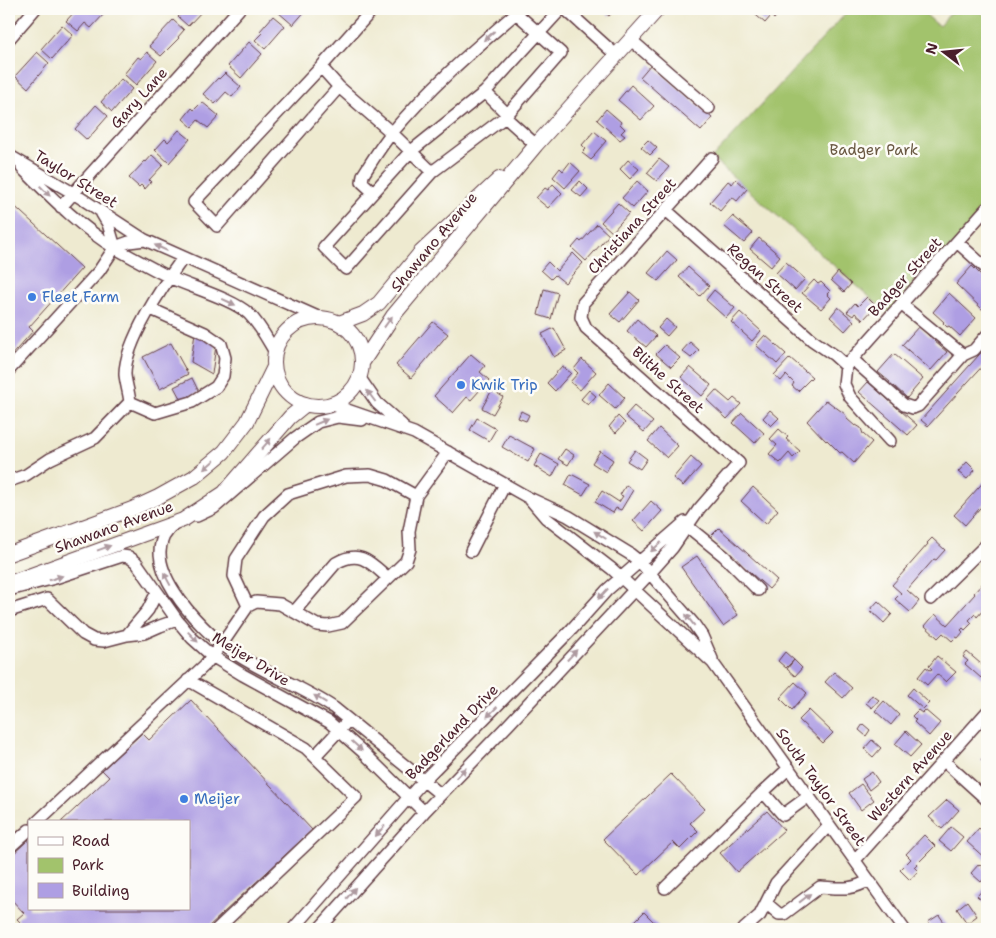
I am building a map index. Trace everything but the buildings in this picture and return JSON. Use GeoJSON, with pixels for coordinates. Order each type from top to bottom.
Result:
{"type":"FeatureCollection","features":[{"type":"Feature","properties":{"kind":"main road","name":"Shawano Avenue"},"geometry":{"type":"LineString","coordinates":[[362,363],[392,316],[536,145],[658,9]]}},
{"type":"Feature","properties":{"kind":"main road","name":"Shawano Avenue"},"geometry":{"type":"LineString","coordinates":[[339,323],[363,314],[379,303],[421,252],[536,145]]}},
{"type":"Feature","properties":{"kind":"main road"},"geometry":{"type":"LineString","coordinates":[[320,318],[330,319],[339,323],[349,330],[356,340],[360,351],[362,363],[359,377],[352,389],[342,398],[330,404],[318,406],[294,399],[277,380],[274,367],[275,352],[281,338],[291,327],[304,320],[320,318]]}},
{"type":"Feature","properties":{"kind":"main road","name":"Shawano Avenue"},"geometry":{"type":"LineString","coordinates":[[9,554],[132,509],[194,477],[224,452],[248,422],[274,367]]}},
{"type":"Feature","properties":{"kind":"main road","name":"Shawano Avenue"},"geometry":{"type":"LineString","coordinates":[[9,583],[180,521],[224,494],[290,417],[306,404]]}},
{"type":"Feature","properties":{"kind":"street"},"geometry":{"type":"LineString","coordinates":[[9,39],[35,9]]}},
{"type":"Feature","properties":{"kind":"street","name":"Gary Lane"},"geometry":{"type":"LineString","coordinates":[[61,207],[240,9]]}},
{"type":"Feature","properties":{"kind":"street"},"geometry":{"type":"LineString","coordinates":[[339,88],[217,226],[194,202],[373,9]]}},
{"type":"Feature","properties":{"kind":"street"},"geometry":{"type":"LineString","coordinates":[[373,192],[362,182],[363,175],[392,133],[459,62],[516,13],[539,33],[561,53],[506,115],[432,172],[346,269],[324,247],[410,152],[485,92],[539,33],[563,9],[616,55]]}},
{"type":"Feature","properties":{"kind":"street"},"geometry":{"type":"LineString","coordinates":[[630,40],[709,108]]}},
{"type":"Feature","properties":{"kind":"street"},"geometry":{"type":"LineString","coordinates":[[320,67],[339,88],[392,133],[432,172]]}},
{"type":"Feature","properties":{"kind":"street"},"geometry":{"type":"LineString","coordinates":[[485,92],[536,145]]}},
{"type":"Feature","properties":{"kind":"street","name":"Taylor Street"},"geometry":{"type":"LineString","coordinates":[[10,156],[73,193],[145,240],[320,318]]}},
{"type":"Feature","properties":{"kind":"street","name":"Taylor Street"},"geometry":{"type":"LineString","coordinates":[[10,156],[61,207],[115,247],[170,277],[234,304],[248,313],[259,326],[275,352]]}},
{"type":"Feature","properties":{"kind":"street","name":"Christiana Street"},"geometry":{"type":"LineString","coordinates":[[581,317],[583,303],[712,158]]}},
{"type":"Feature","properties":{"kind":"street","name":"Badger Street"},"geometry":{"type":"LineString","coordinates":[[849,362],[987,208]]}},
{"type":"Feature","properties":{"kind":"street","name":"Regan Street"},"geometry":{"type":"LineString","coordinates":[[666,210],[812,340],[849,362],[904,405],[913,408],[918,406],[962,355]]}},
{"type":"Feature","properties":{"kind":"street"},"geometry":{"type":"LineString","coordinates":[[99,211],[108,224],[115,247]]}},
{"type":"Feature","properties":{"kind":"street"},"geometry":{"type":"LineString","coordinates":[[9,370],[99,271],[115,247],[129,242],[145,240]]}},
{"type":"Feature","properties":{"kind":"street"},"geometry":{"type":"LineString","coordinates":[[957,242],[987,268]]}},
{"type":"Feature","properties":{"kind":"street"},"geometry":{"type":"LineString","coordinates":[[130,402],[125,374],[131,343],[183,258]]}},
{"type":"Feature","properties":{"kind":"street"},"geometry":{"type":"LineString","coordinates":[[901,304],[962,355],[974,350],[987,335]]}},
{"type":"Feature","properties":{"kind":"street"},"geometry":{"type":"LineString","coordinates":[[130,402],[155,414],[192,402],[216,387],[223,376],[225,358],[221,344],[205,333],[151,309]]}},
{"type":"Feature","properties":{"kind":"street","name":"Blithe Street"},"geometry":{"type":"LineString","coordinates":[[581,317],[586,328],[739,463],[699,509]]}},
{"type":"Feature","properties":{"kind":"street"},"geometry":{"type":"LineString","coordinates":[[849,362],[844,384],[850,397],[890,441]]}},
{"type":"Feature","properties":{"kind":"street","name":"South Taylor Street"},"geometry":{"type":"LineString","coordinates":[[359,377],[377,403],[414,433],[529,498],[568,516],[640,562],[697,629],[702,636],[713,663]]}},
{"type":"Feature","properties":{"kind":"street"},"geometry":{"type":"LineString","coordinates":[[9,481],[26,475],[50,459],[95,438],[130,402]]}},
{"type":"Feature","properties":{"kind":"street","name":"South Taylor Street"},"geometry":{"type":"LineString","coordinates":[[330,404],[414,433]]}},
{"type":"Feature","properties":{"kind":"street"},"geometry":{"type":"LineString","coordinates":[[180,521],[202,515],[214,508],[295,438],[318,422],[338,417],[385,423]]}},
{"type":"Feature","properties":{"kind":"street"},"geometry":{"type":"LineString","coordinates":[[39,820],[212,656],[248,606],[256,602],[280,604],[317,625],[328,626],[342,623],[406,561],[410,549],[409,531],[416,496],[448,452]]}},
{"type":"Feature","properties":{"kind":"street"},"geometry":{"type":"LineString","coordinates":[[248,606],[234,576],[236,559],[264,516],[288,494],[346,476],[370,474],[387,480],[416,496]]}},
{"type":"Feature","properties":{"kind":"street"},"geometry":{"type":"LineString","coordinates":[[471,551],[505,484]]}},
{"type":"Feature","properties":{"kind":"street","name":"South Taylor Street"},"geometry":{"type":"LineString","coordinates":[[529,498],[546,518],[612,569],[713,663],[904,929]]}},
{"type":"Feature","properties":{"kind":"street"},"geometry":{"type":"LineString","coordinates":[[318,929],[440,794],[650,573],[673,547],[699,509]]}},
{"type":"Feature","properties":{"kind":"street"},"geometry":{"type":"LineString","coordinates":[[640,562],[699,509]]}},
{"type":"Feature","properties":{"kind":"street","name":"Meijer Drive"},"geometry":{"type":"LineString","coordinates":[[180,521],[168,529],[162,541],[160,554],[162,569],[181,600],[210,634],[244,659],[319,698],[440,794]]}},
{"type":"Feature","properties":{"kind":"street"},"geometry":{"type":"LineString","coordinates":[[687,526],[724,556],[758,590]]}},
{"type":"Feature","properties":{"kind":"street"},"geometry":{"type":"LineString","coordinates":[[931,599],[987,544]]}},
{"type":"Feature","properties":{"kind":"street","name":"Meijer Drive"},"geometry":{"type":"LineString","coordinates":[[9,590],[122,556],[129,557],[136,562],[192,638],[212,656],[329,722],[363,752],[424,812]]}},
{"type":"Feature","properties":{"kind":"street"},"geometry":{"type":"LineString","coordinates":[[294,612],[336,563],[342,559],[357,557],[368,560],[388,578]]}},
{"type":"Feature","properties":{"kind":"street","name":"Badgerland Drive"},"geometry":{"type":"LineString","coordinates":[[293,929],[424,780],[572,629],[607,590],[640,562]]}},
{"type":"Feature","properties":{"kind":"street"},"geometry":{"type":"LineString","coordinates":[[126,635],[148,610],[157,592]]}},
{"type":"Feature","properties":{"kind":"street"},"geometry":{"type":"LineString","coordinates":[[9,612],[46,599],[83,634],[94,640],[104,641],[126,635],[144,633],[178,620]]}},
{"type":"Feature","properties":{"kind":"street"},"geometry":{"type":"LineString","coordinates":[[188,680],[306,748],[356,797],[217,929]]}},
{"type":"Feature","properties":{"kind":"street","name":"Western Avenue"},"geometry":{"type":"LineString","coordinates":[[855,860],[987,712]]}},
{"type":"Feature","properties":{"kind":"street"},"geometry":{"type":"LineString","coordinates":[[315,756],[349,720]]}},
{"type":"Feature","properties":{"kind":"street"},"geometry":{"type":"LineString","coordinates":[[944,761],[987,800]]}},
{"type":"Feature","properties":{"kind":"street"},"geometry":{"type":"LineString","coordinates":[[665,888],[788,768]]}},
{"type":"Feature","properties":{"kind":"street"},"geometry":{"type":"LineString","coordinates":[[764,792],[783,815],[809,796]]}},
{"type":"Feature","properties":{"kind":"street"},"geometry":{"type":"LineString","coordinates":[[744,929],[760,915],[776,883],[829,825]]}},
{"type":"Feature","properties":{"kind":"street"},"geometry":{"type":"LineString","coordinates":[[9,848],[28,831]]}},
{"type":"Feature","properties":{"kind":"street"},"geometry":{"type":"LineString","coordinates":[[766,903],[779,914],[784,914],[820,887],[846,889],[859,886],[869,880]]}},
{"type":"Feature","properties":{"kind":"green space","name":"Badger Park"},"geometry":{"type":"Polygon","coordinates":[[[850,9],[919,9],[939,26],[954,9],[978,9],[987,18],[987,208],[891,316],[712,158],[850,9]]]}},
{"type":"Feature","properties":{"kind":"place","name":"Fleet Farm"},"geometry":{"type":"Point","coordinates":[32,297]}},
{"type":"Feature","properties":{"kind":"place","name":"Kwik Trip"},"geometry":{"type":"Point","coordinates":[461,385]}},
{"type":"Feature","properties":{"kind":"place","name":"Meijer"},"geometry":{"type":"Point","coordinates":[184,799]}}]}
